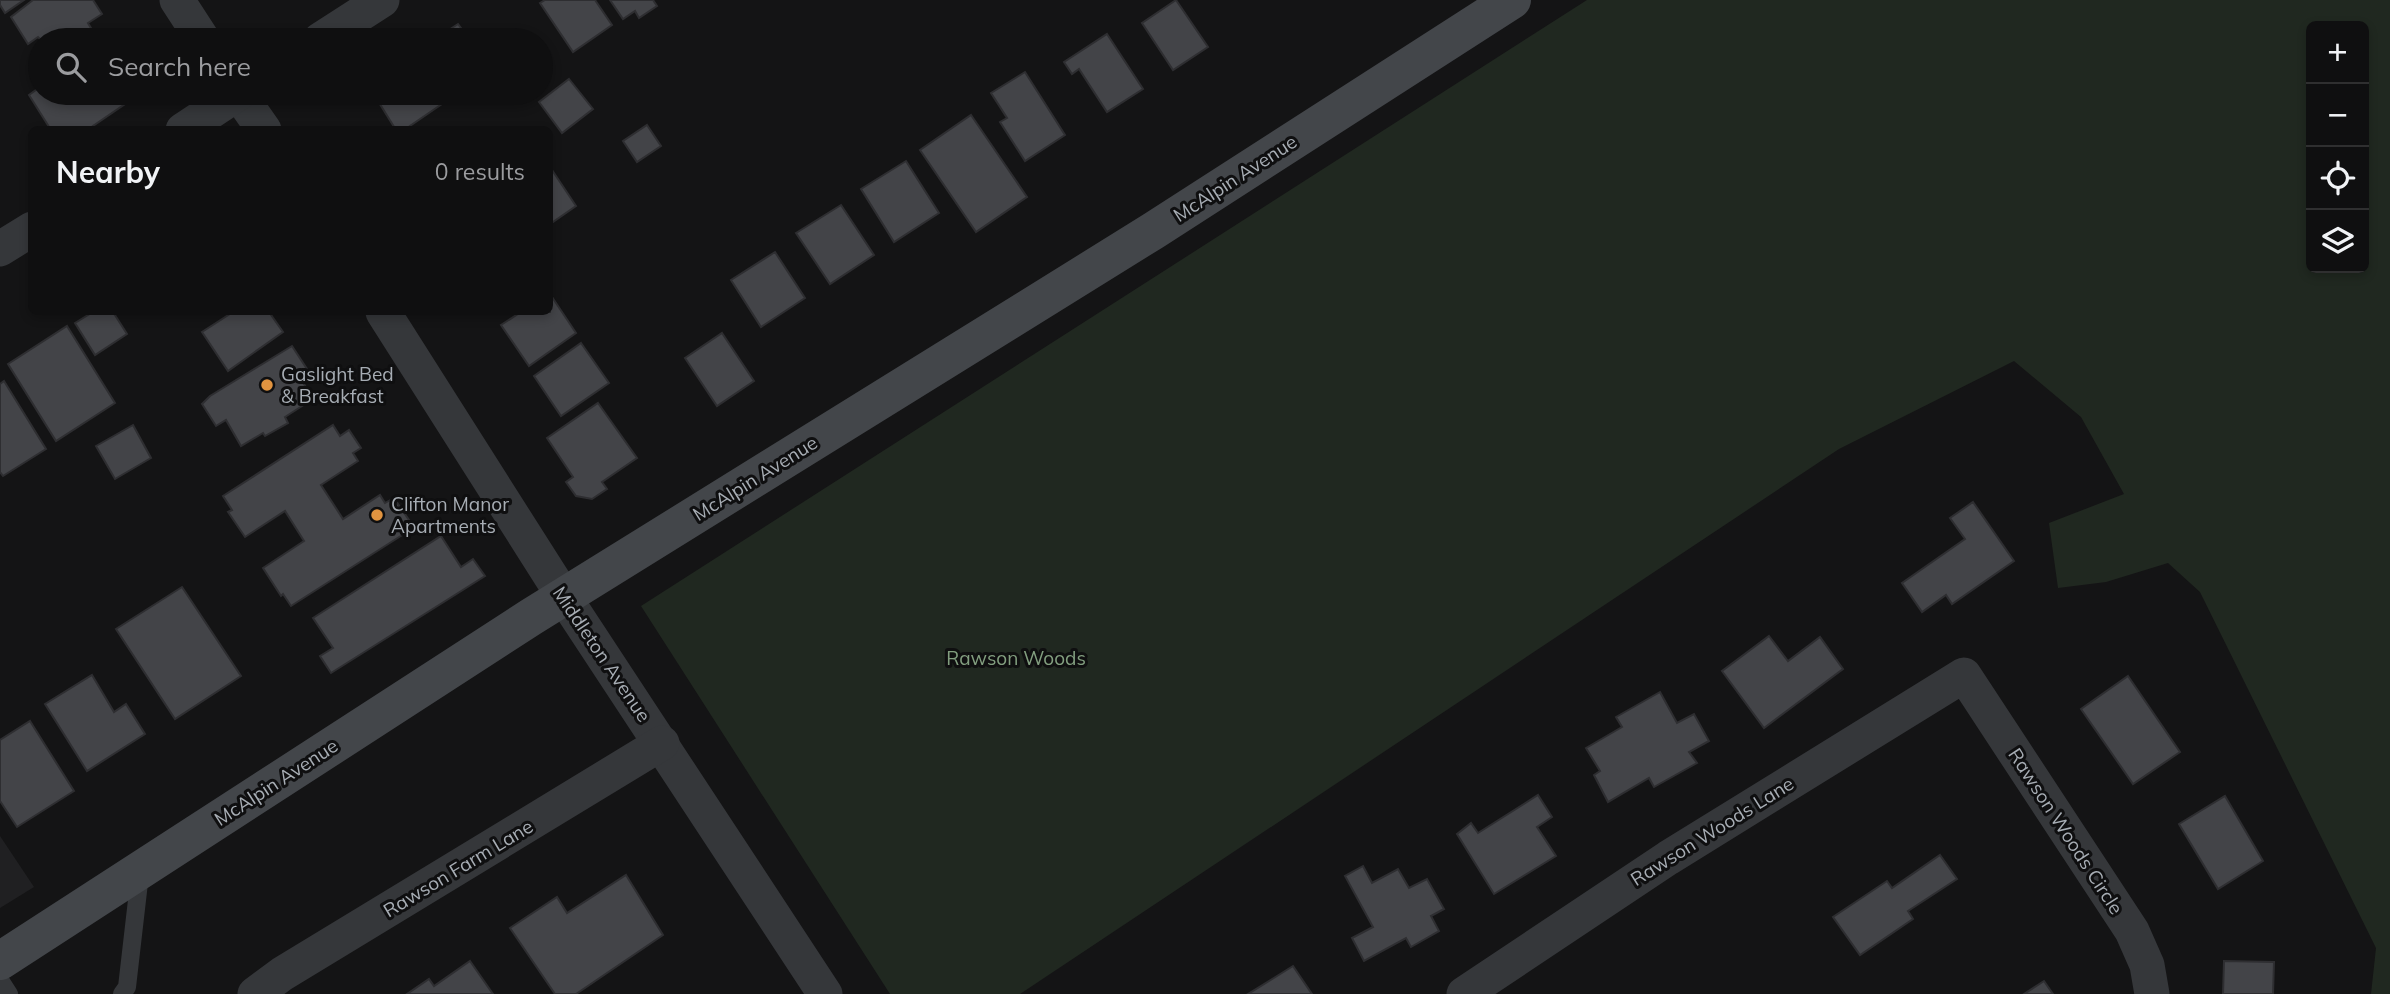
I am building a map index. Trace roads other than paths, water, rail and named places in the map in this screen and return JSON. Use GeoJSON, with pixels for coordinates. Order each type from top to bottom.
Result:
{"type":"FeatureCollection","features":[{"type":"Feature","properties":{"kind":"street"},"geometry":{"type":"LineString","coordinates":[[177,0],[195,28]]}},
{"type":"Feature","properties":{"kind":"street"},"geometry":{"type":"LineString","coordinates":[[339,28],[382,0]]}},
{"type":"Feature","properties":{"kind":"street","name":"McAlpin Avenue"},"geometry":{"type":"LineString","coordinates":[[0,961],[564,597],[1153,231],[1512,0]]}},
{"type":"Feature","properties":{"kind":"street"},"geometry":{"type":"LineString","coordinates":[[189,126],[220,105]]}},
{"type":"Feature","properties":{"kind":"street"},"geometry":{"type":"LineString","coordinates":[[246,105],[261,126]]}},
{"type":"Feature","properties":{"kind":"street"},"geometry":{"type":"LineString","coordinates":[[0,249],[28,232]]}},
{"type":"Feature","properties":{"kind":"street","name":"Middleton Avenue"},"geometry":{"type":"LineString","coordinates":[[385,315],[564,597],[825,994]]}},
{"type":"Feature","properties":{"kind":"street","name":"Rawson Woods Lane"},"geometry":{"type":"LineString","coordinates":[[1464,994],[1668,858],[1964,675]]}},
{"type":"Feature","properties":{"kind":"street","name":"Rawson Woods Circle"},"geometry":{"type":"LineString","coordinates":[[1964,675],[2132,931],[2147,965],[2152,994]]}},
{"type":"Feature","properties":{"kind":"street","name":"Rawson Farm Lane"},"geometry":{"type":"LineString","coordinates":[[255,994],[282,974],[662,743]]}},
{"type":"Feature","properties":{"kind":"lane"},"geometry":{"type":"LineString","coordinates":[[122,994],[127,987],[141,868]]}},
{"type":"Feature","properties":{"kind":"lane"},"geometry":{"type":"LineString","coordinates":[[0,980],[9,994]]}},
{"type":"Feature","properties":{"kind":"place","name":"Gaslight Bed & Breakfast"},"geometry":{"type":"Point","coordinates":[267,385]}},
{"type":"Feature","properties":{"kind":"place","name":"Clifton Manor Apartments"},"geometry":{"type":"Point","coordinates":[377,515]}},
{"type":"Feature","properties":{"kind":"park label","name":"Rawson Woods"},"geometry":{"type":"Point","coordinates":[1016,658]}}]}
